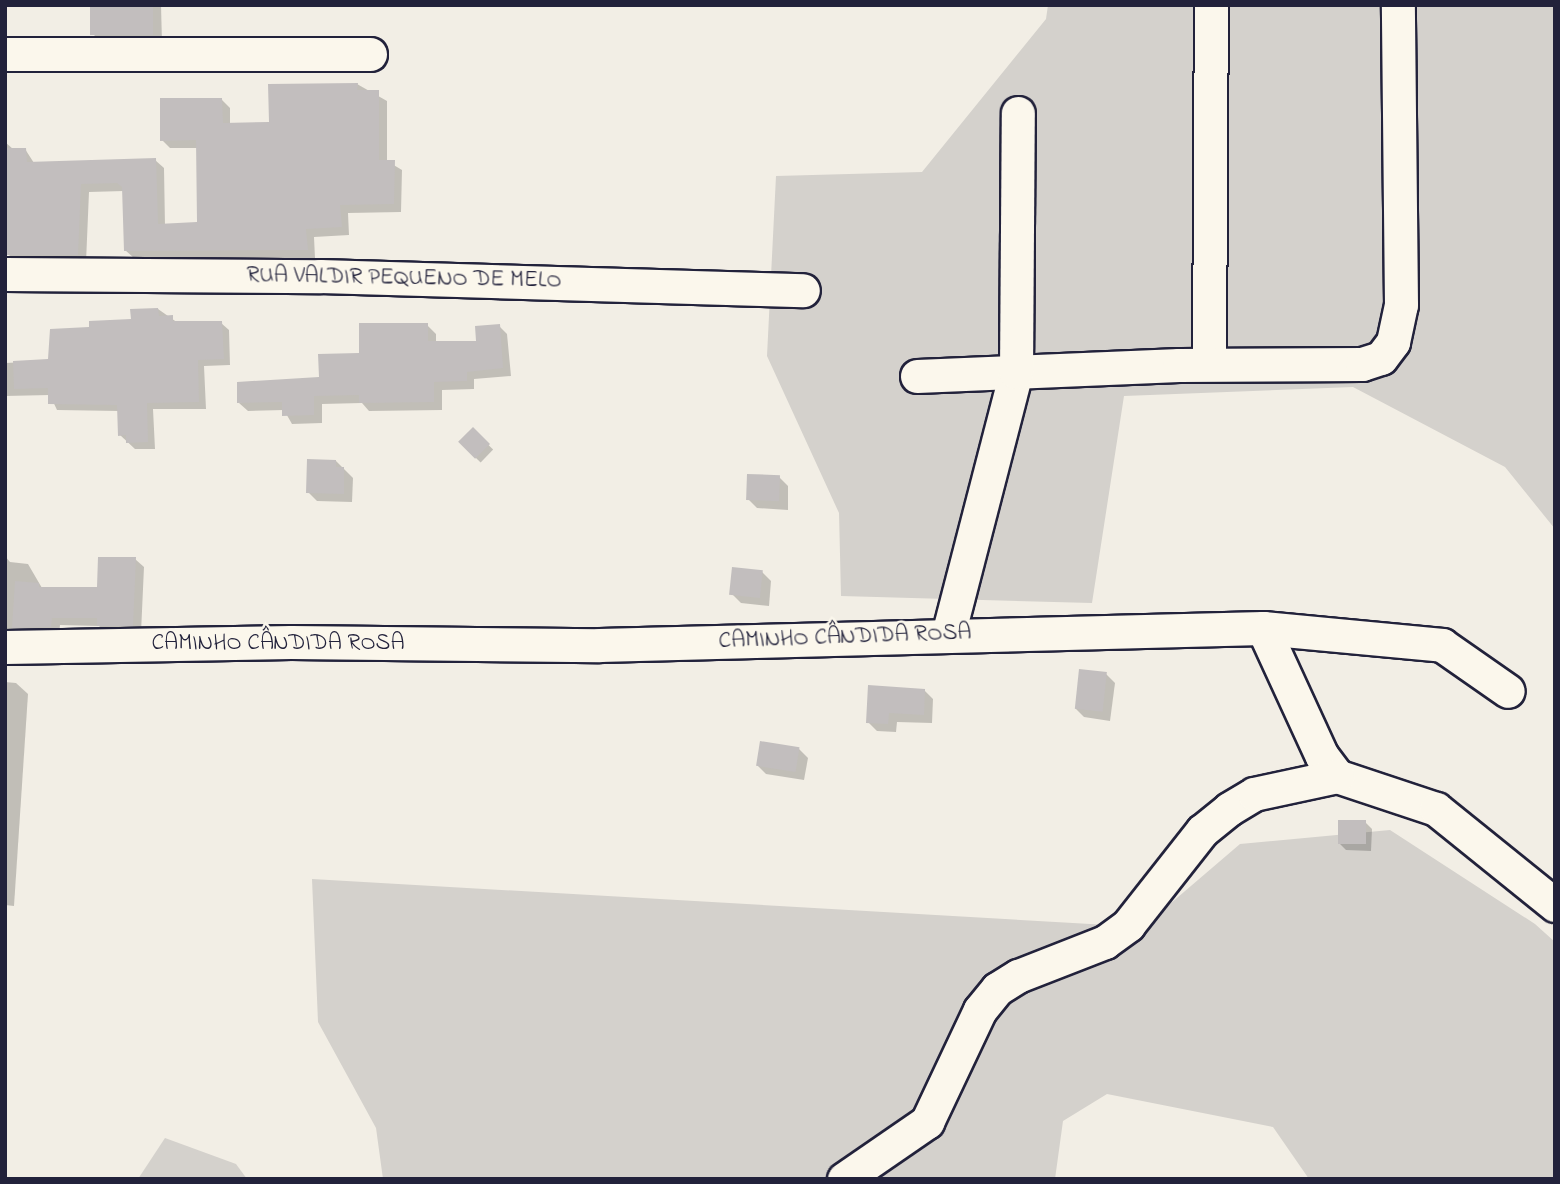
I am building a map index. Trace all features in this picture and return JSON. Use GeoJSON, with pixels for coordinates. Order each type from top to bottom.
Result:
{"type":"FeatureCollection","features":[{"type":"Feature","properties":{"kind":"street"},"geometry":{"type":"LineString","coordinates":[[1209,364],[1211,5]]}},
{"type":"Feature","properties":{"kind":"street"},"geometry":{"type":"LineString","coordinates":[[917,376],[1209,364],[1362,364],[1381,358],[1393,342],[1401,305],[1398,5]]}},
{"type":"Feature","properties":{"kind":"street"},"geometry":{"type":"LineString","coordinates":[[5,54],[370,54]]}},
{"type":"Feature","properties":{"kind":"street"},"geometry":{"type":"LineString","coordinates":[[948,635],[1016,372],[1018,113]]}},
{"type":"Feature","properties":{"kind":"street","name":"RUA VALDIR PEQUENO DE MELO"},"geometry":{"type":"LineString","coordinates":[[5,274],[320,276],[803,290]]}},
{"type":"Feature","properties":{"kind":"street"},"geometry":{"type":"LineString","coordinates":[[1263,628],[1322,756],[1337,776]]}},
{"type":"Feature","properties":{"kind":"street","name":"CAMINHO CÂNDIDA ROSA"},"geometry":{"type":"LineString","coordinates":[[5,647],[291,642],[599,645],[1263,628],[1442,645],[1508,691]]}},
{"type":"Feature","properties":{"kind":"street"},"geometry":{"type":"LineString","coordinates":[[844,1179],[927,1122],[980,1010],[997,989],[1018,976],[1105,942],[1120,931],[1202,831],[1229,809],[1254,794],[1337,776],[1436,809],[1555,905]]}},
{"type":"Feature","properties":{"kind":"shaded area"},"geometry":{"type":"Polygon","coordinates":[[[1048,5],[1555,5],[1555,529],[1505,467],[1353,387],[1124,396],[1092,603],[841,596],[839,513],[767,356],[776,176],[922,172],[1046,19],[1048,5]]]}},
{"type":"Feature","properties":{"kind":"shaded area"},"geometry":{"type":"Polygon","coordinates":[[[1390,830],[1535,924],[1555,942],[1555,1179],[1309,1179],[1273,1127],[1107,1094],[1063,1121],[1055,1179],[383,1179],[376,1128],[318,1022],[312,879],[1143,927],[1240,844],[1390,830]]]}},
{"type":"Feature","properties":{"kind":"shaded area"},"geometry":{"type":"Polygon","coordinates":[[[165,1138],[236,1164],[247,1179],[138,1179],[165,1138]]]}},
{"type":"Feature","properties":{"kind":"building"},"geometry":{"type":"Polygon","coordinates":[[[90,5],[153,5],[153,35],[90,35],[90,5]]]}},
{"type":"Feature","properties":{"kind":"building"},"geometry":{"type":"Polygon","coordinates":[[[358,83],[357,90],[379,90],[379,160],[395,160],[394,204],[340,205],[342,227],[306,229],[308,250],[124,251],[122,187],[117,183],[81,184],[78,255],[7,255],[5,148],[26,148],[27,162],[156,158],[158,224],[197,222],[196,140],[160,141],[160,98],[222,98],[223,123],[269,122],[268,84],[358,83]]]}},
{"type":"Feature","properties":{"kind":"building"},"geometry":{"type":"Polygon","coordinates":[[[158,308],[159,316],[173,315],[173,321],[222,321],[224,359],[198,360],[199,402],[147,403],[148,442],[126,443],[126,435],[118,436],[117,405],[48,404],[48,388],[14,389],[13,361],[48,359],[50,329],[89,327],[89,321],[131,319],[130,309],[158,308]]]}},
{"type":"Feature","properties":{"kind":"building"},"geometry":{"type":"Polygon","coordinates":[[[359,323],[428,323],[428,341],[476,341],[475,326],[500,324],[503,368],[467,372],[467,381],[434,382],[434,402],[359,403],[359,395],[314,396],[314,415],[282,416],[282,402],[237,403],[237,382],[319,377],[318,354],[359,353],[359,323]]]}},
{"type":"Feature","properties":{"kind":"building"},"geometry":{"type":"Polygon","coordinates":[[[473,427],[490,444],[475,459],[458,442],[473,427]]]}},
{"type":"Feature","properties":{"kind":"building"},"geometry":{"type":"Polygon","coordinates":[[[307,459],[336,460],[336,467],[344,467],[344,494],[306,493],[307,459]]]}},
{"type":"Feature","properties":{"kind":"building"},"geometry":{"type":"Polygon","coordinates":[[[747,474],[780,475],[779,501],[746,500],[747,474]]]}},
{"type":"Feature","properties":{"kind":"building"},"geometry":{"type":"Polygon","coordinates":[[[98,557],[136,557],[133,626],[97,626],[97,618],[52,618],[51,627],[12,628],[15,581],[39,583],[39,587],[97,587],[98,557]]]}},
{"type":"Feature","properties":{"kind":"building"},"geometry":{"type":"Polygon","coordinates":[[[732,567],[763,570],[760,598],[729,595],[732,567]]]}},
{"type":"Feature","properties":{"kind":"building"},"geometry":{"type":"Polygon","coordinates":[[[1079,669],[1107,672],[1103,712],[1075,709],[1079,669]]]}},
{"type":"Feature","properties":{"kind":"building"},"geometry":{"type":"Polygon","coordinates":[[[868,685],[925,689],[924,715],[889,713],[888,724],[866,723],[868,685]]]}},
{"type":"Feature","properties":{"kind":"building"},"geometry":{"type":"Polygon","coordinates":[[[760,741],[800,747],[796,772],[756,766],[760,741]]]}},
{"type":"Feature","properties":{"kind":"building"},"geometry":{"type":"Polygon","coordinates":[[[1338,820],[1366,820],[1366,844],[1338,844],[1338,820]]]}}]}
